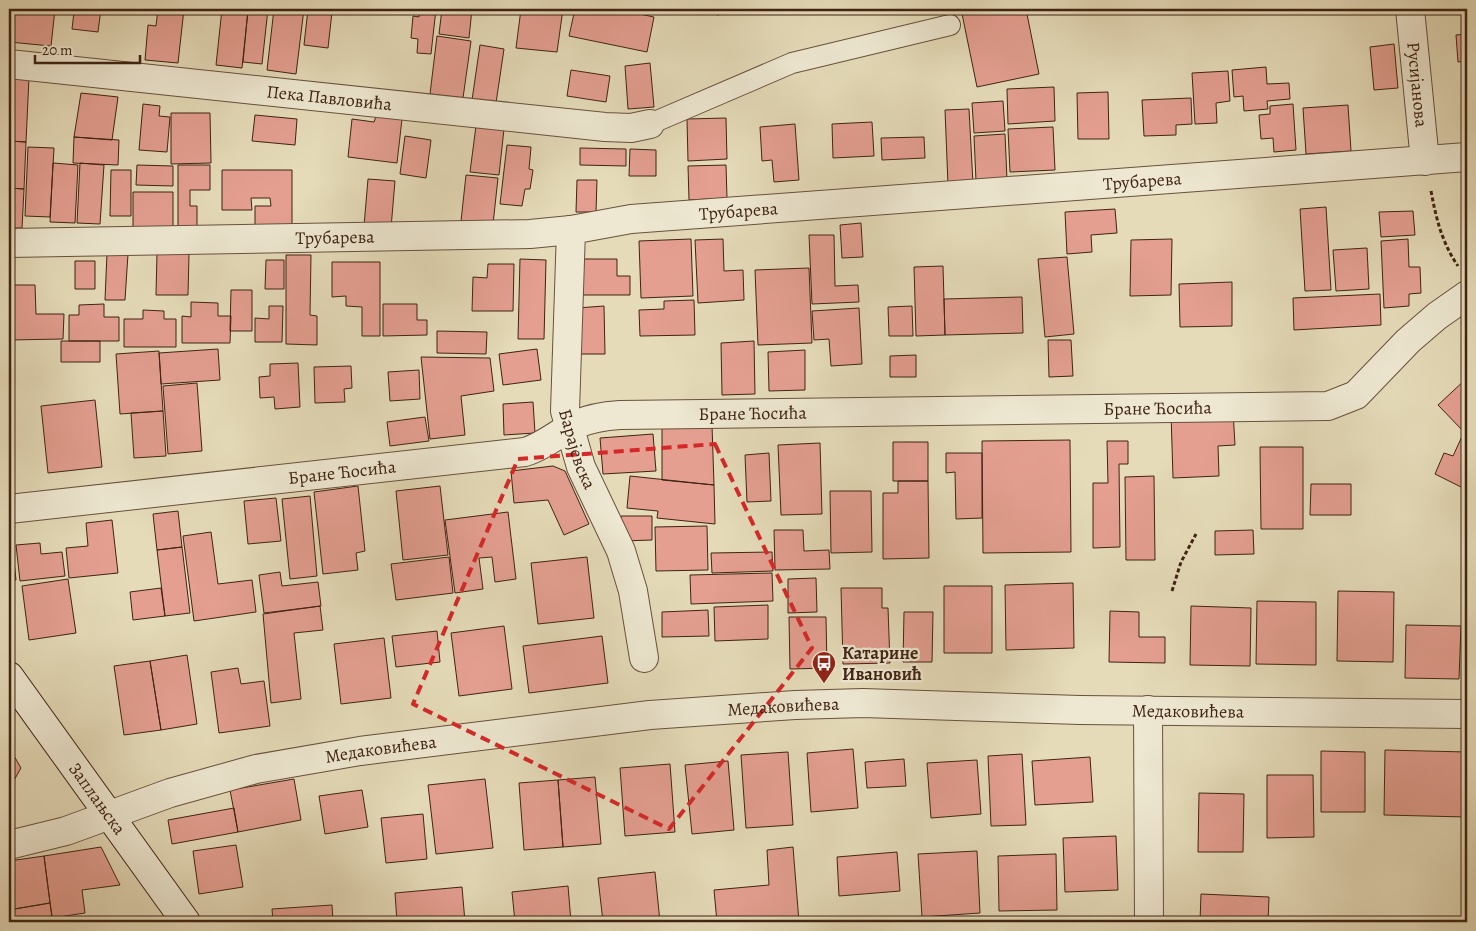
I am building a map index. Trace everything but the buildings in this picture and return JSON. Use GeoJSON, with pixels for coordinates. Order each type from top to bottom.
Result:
{"type":"FeatureCollection","features":[{"type":"Feature","properties":{"kind":"street","name":"Русијанова"},"geometry":{"type":"LineString","coordinates":[[1410,9],[1425,161]]}},
{"type":"Feature","properties":{"kind":"street","name":"Пека Павловића"},"geometry":{"type":"LineString","coordinates":[[9,64],[605,127],[632,128],[650,124]]}},
{"type":"Feature","properties":{"kind":"street","name":"Трубарева"},"geometry":{"type":"LineString","coordinates":[[9,243],[520,234],[571,230],[631,219],[1467,157]]}},
{"type":"Feature","properties":{"kind":"street","name":"Барајевска"},"geometry":{"type":"LineString","coordinates":[[571,230],[564,389],[565,411],[581,467],[621,551],[633,591],[644,658]]}},
{"type":"Feature","properties":{"kind":"street","name":"Бране Ћосића"},"geometry":{"type":"LineString","coordinates":[[9,509],[525,452],[539,448],[569,428],[588,420],[620,415],[1328,406],[1356,395],[1408,341],[1437,316],[1464,283]]}},
{"type":"Feature","properties":{"kind":"street","name":"Заплањска"},"geometry":{"type":"LineString","coordinates":[[9,676],[186,922]]}},
{"type":"Feature","properties":{"kind":"street","name":"Медаковићева"},"geometry":{"type":"LineString","coordinates":[[9,845],[45,837],[110,816],[170,793],[256,769],[360,752],[650,715],[863,703],[1148,710],[1467,714]]}},
{"type":"Feature","properties":{"kind":"street"},"geometry":{"type":"LineString","coordinates":[[1148,710],[1149,922]]}},
{"type":"Feature","properties":{"kind":"lane"},"geometry":{"type":"LineString","coordinates":[[650,124],[792,63],[950,26]]}},
{"type":"Feature","properties":{"kind":"path"},"geometry":{"type":"LineString","coordinates":[[1425,161],[1439,230],[1464,283]]}},
{"type":"Feature","properties":{"kind":"path"},"geometry":{"type":"LineString","coordinates":[[1172,592],[1181,562],[1196,534]]}},
{"type":"Feature","properties":{"kind":"highlighted area"},"geometry":{"type":"Polygon","coordinates":[[[715,444],[812,648],[669,829],[413,704],[518,459],[715,444]]]}},
{"type":"Feature","properties":{"kind":"place","name":"Катарине Ивановић"},"geometry":{"type":"Point","coordinates":[824,684]}}]}
